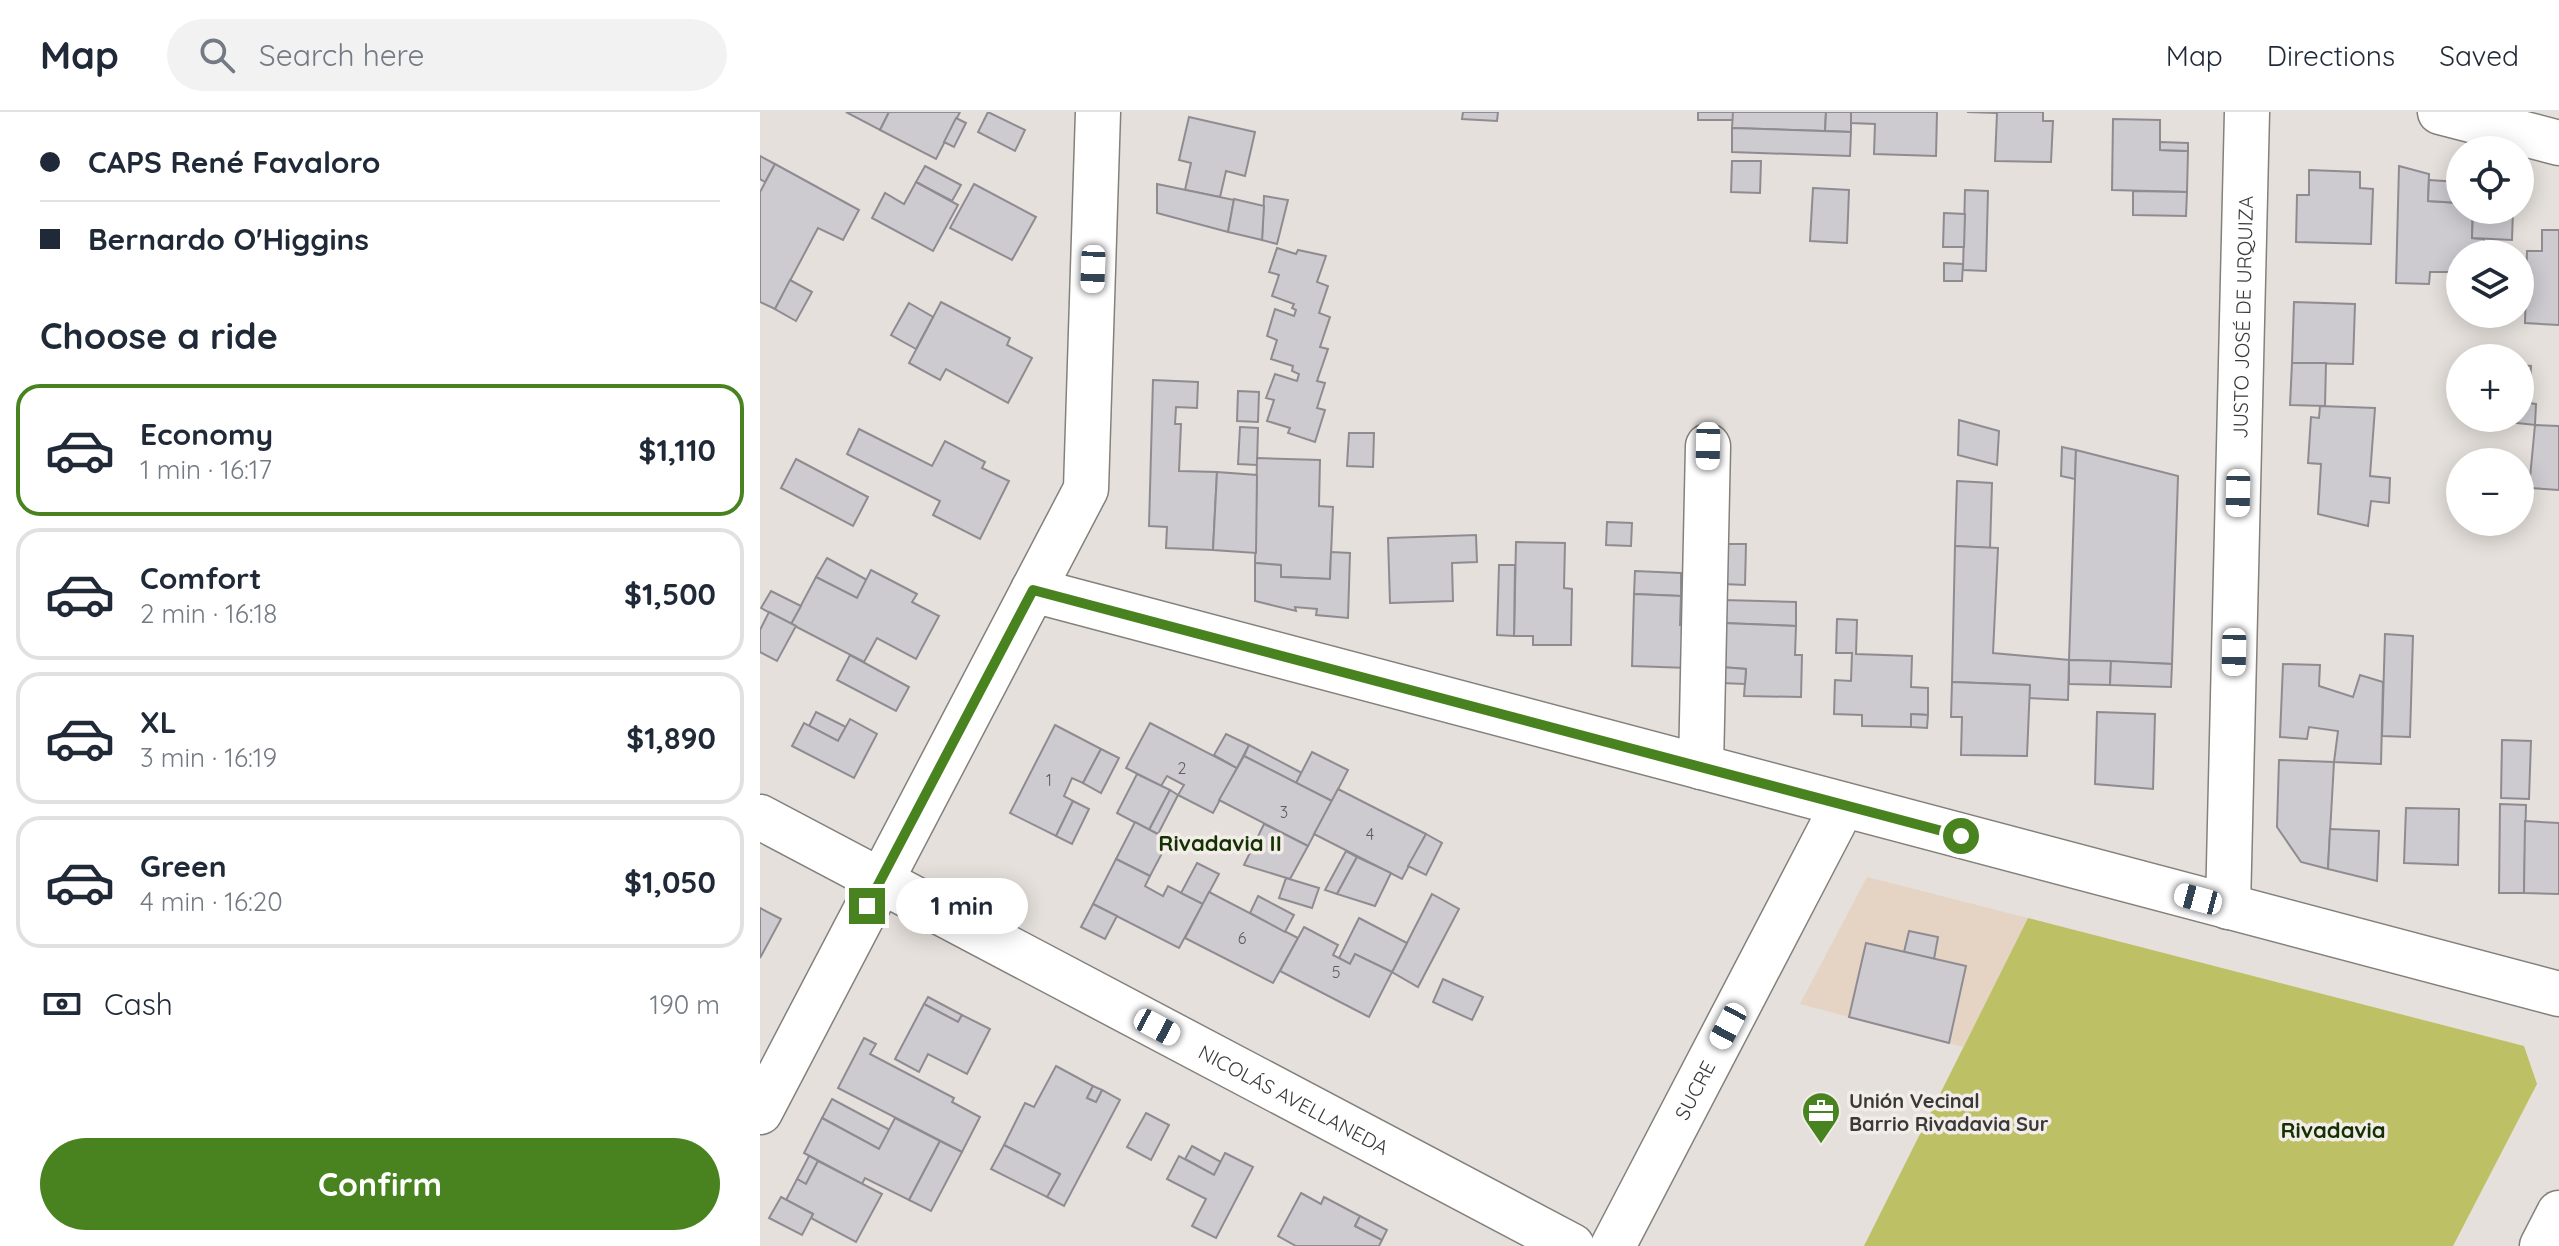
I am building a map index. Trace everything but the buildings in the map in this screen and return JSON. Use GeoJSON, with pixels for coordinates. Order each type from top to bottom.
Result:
{"type":"FeatureCollection","features":[{"type":"Feature","properties":{"kind":"street"},"geometry":{"type":"LineString","coordinates":[[760,1112],[1086,489],[1098,112]]}},
{"type":"Feature","properties":{"kind":"street","name":"JUSTO JOSÉ DE URQUIZA"},"geometry":{"type":"LineString","coordinates":[[2228,907],[2247,112]]}},
{"type":"Feature","properties":{"kind":"street"},"geometry":{"type":"LineString","coordinates":[[2440,112],[2559,143]]}},
{"type":"Feature","properties":{"kind":"street"},"geometry":{"type":"LineString","coordinates":[[1701,767],[1708,446]]}},
{"type":"Feature","properties":{"kind":"street"},"geometry":{"type":"LineString","coordinates":[[1033,590],[2559,994]]}},
{"type":"Feature","properties":{"kind":"street","name":"SUCRE"},"geometry":{"type":"LineString","coordinates":[[1613,1246],[1843,805]]}},
{"type":"Feature","properties":{"kind":"street","name":"NICOLÁS AVELLANEDA"},"geometry":{"type":"LineString","coordinates":[[760,817],[1572,1246]]}},
{"type":"Feature","properties":{"kind":"street"},"geometry":{"type":"LineString","coordinates":[[2542,1246],[2559,1213]]}},
{"type":"Feature","properties":{"kind":"shaded area"},"geometry":{"type":"Polygon","coordinates":[[[1867,877],[2028,918],[1963,1047],[1800,1004],[1867,877]]]}},
{"type":"Feature","properties":{"kind":"shaded area"},"geometry":{"type":"Polygon","coordinates":[[[2028,918],[2524,1046],[2537,1084],[2453,1246],[1864,1246],[2028,918]]]}},
{"type":"Feature","properties":{"kind":"place","name":"Unión Vecinal Barrio Rivadavia Sur"},"geometry":{"type":"Point","coordinates":[1821,1145]}},
{"type":"Feature","properties":{"kind":"district","name":"Rivadavia II"},"geometry":{"type":"Point","coordinates":[1220,843]}},
{"type":"Feature","properties":{"kind":"district","name":"Rivadavia"},"geometry":{"type":"Point","coordinates":[2333,1130]}},
{"type":"Feature","properties":{"kind":"route"},"geometry":{"type":"LineString","coordinates":[[867,906],[1033,590],[1961,836]]}}]}
